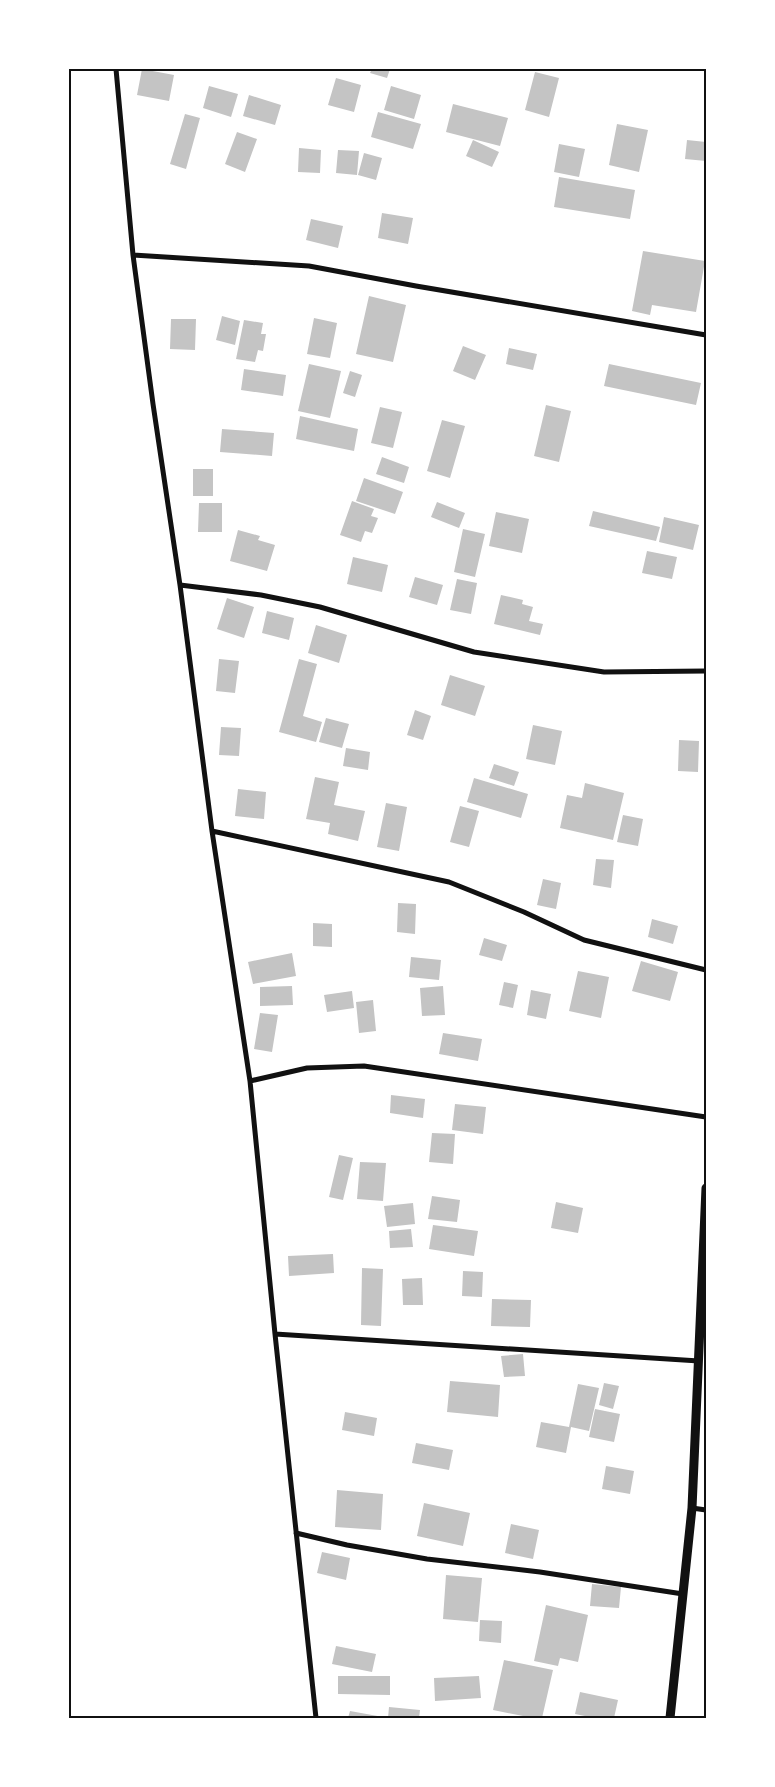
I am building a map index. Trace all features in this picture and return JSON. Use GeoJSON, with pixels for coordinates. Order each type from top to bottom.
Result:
{"type":"FeatureCollection","features":[{"type":"Feature","properties":{"kind":"street"},"geometry":{"type":"LineString","coordinates":[[116,69],[133,255],[180,585],[212,831],[250,1081],[316,1718]]}},
{"type":"Feature","properties":{"kind":"street"},"geometry":{"type":"LineString","coordinates":[[133,255],[309,266],[706,335]]}},
{"type":"Feature","properties":{"kind":"street"},"geometry":{"type":"LineString","coordinates":[[180,585],[261,595],[320,607],[474,652],[604,672],[706,671]]}},
{"type":"Feature","properties":{"kind":"street"},"geometry":{"type":"LineString","coordinates":[[212,831],[449,882],[524,912],[584,940],[706,970]]}},
{"type":"Feature","properties":{"kind":"street"},"geometry":{"type":"LineString","coordinates":[[250,1081],[307,1068],[364,1066],[706,1117]]}},
{"type":"Feature","properties":{"kind":"street"},"geometry":{"type":"LineString","coordinates":[[670,1718],[692,1508],[706,1228],[706,1188]]}},
{"type":"Feature","properties":{"kind":"street"},"geometry":{"type":"LineString","coordinates":[[275,1334],[699,1361]]}},
{"type":"Feature","properties":{"kind":"street"},"geometry":{"type":"LineString","coordinates":[[692,1508],[706,1510]]}},
{"type":"Feature","properties":{"kind":"street"},"geometry":{"type":"LineString","coordinates":[[296,1533],[347,1546],[427,1559],[540,1572],[683,1594]]}},
{"type":"Feature","properties":{"kind":"building"},"geometry":{"type":"Polygon","coordinates":[[[142,69],[174,75],[169,101],[137,95],[142,69]]]}},
{"type":"Feature","properties":{"kind":"building"},"geometry":{"type":"Polygon","coordinates":[[[372,69],[390,69],[387,78],[370,73],[372,69]]]}},
{"type":"Feature","properties":{"kind":"building"},"geometry":{"type":"Polygon","coordinates":[[[535,72],[559,78],[549,117],[525,110],[535,72]]]}},
{"type":"Feature","properties":{"kind":"building"},"geometry":{"type":"Polygon","coordinates":[[[336,78],[361,85],[354,112],[328,105],[336,78]]]}},
{"type":"Feature","properties":{"kind":"building"},"geometry":{"type":"Polygon","coordinates":[[[209,86],[238,94],[231,117],[203,108],[209,86]]]}},
{"type":"Feature","properties":{"kind":"building"},"geometry":{"type":"Polygon","coordinates":[[[391,86],[421,95],[414,119],[384,110],[391,86]]]}},
{"type":"Feature","properties":{"kind":"building"},"geometry":{"type":"Polygon","coordinates":[[[249,95],[281,105],[275,125],[243,116],[249,95]]]}},
{"type":"Feature","properties":{"kind":"building"},"geometry":{"type":"Polygon","coordinates":[[[453,104],[508,118],[500,146],[446,132],[453,104]]]}},
{"type":"Feature","properties":{"kind":"building"},"geometry":{"type":"Polygon","coordinates":[[[378,112],[421,124],[413,149],[371,137],[378,112]]]}},
{"type":"Feature","properties":{"kind":"building"},"geometry":{"type":"Polygon","coordinates":[[[185,114],[200,118],[186,169],[170,164],[185,114]]]}},
{"type":"Feature","properties":{"kind":"building"},"geometry":{"type":"Polygon","coordinates":[[[617,124],[648,130],[639,172],[609,165],[617,124]]]}},
{"type":"Feature","properties":{"kind":"building"},"geometry":{"type":"Polygon","coordinates":[[[237,132],[257,139],[245,172],[225,164],[237,132]]]}},
{"type":"Feature","properties":{"kind":"building"},"geometry":{"type":"Polygon","coordinates":[[[473,140],[499,152],[492,167],[466,156],[473,140]]]}},
{"type":"Feature","properties":{"kind":"building"},"geometry":{"type":"Polygon","coordinates":[[[687,140],[706,142],[706,161],[685,159],[687,140]]]}},
{"type":"Feature","properties":{"kind":"building"},"geometry":{"type":"Polygon","coordinates":[[[559,144],[585,149],[579,177],[554,172],[559,144]]]}},
{"type":"Feature","properties":{"kind":"building"},"geometry":{"type":"Polygon","coordinates":[[[299,148],[321,150],[320,173],[298,172],[299,148]]]}},
{"type":"Feature","properties":{"kind":"building"},"geometry":{"type":"Polygon","coordinates":[[[338,150],[359,151],[357,175],[336,173],[338,150]]]}},
{"type":"Feature","properties":{"kind":"building"},"geometry":{"type":"Polygon","coordinates":[[[364,153],[382,158],[376,180],[358,175],[364,153]]]}},
{"type":"Feature","properties":{"kind":"building"},"geometry":{"type":"Polygon","coordinates":[[[559,177],[635,190],[630,219],[554,207],[559,177]]]}},
{"type":"Feature","properties":{"kind":"building"},"geometry":{"type":"Polygon","coordinates":[[[382,213],[413,218],[408,244],[378,238],[382,213]]]}},
{"type":"Feature","properties":{"kind":"building"},"geometry":{"type":"Polygon","coordinates":[[[311,219],[343,226],[338,248],[306,240],[311,219]]]}},
{"type":"Feature","properties":{"kind":"building"},"geometry":{"type":"Polygon","coordinates":[[[643,251],[705,261],[696,312],[652,305],[650,315],[632,311],[643,251]]]}},
{"type":"Feature","properties":{"kind":"building"},"geometry":{"type":"Polygon","coordinates":[[[369,296],[406,305],[393,362],[356,354],[369,296]]]}},
{"type":"Feature","properties":{"kind":"building"},"geometry":{"type":"Polygon","coordinates":[[[222,316],[240,321],[235,345],[216,340],[222,316]]]}},
{"type":"Feature","properties":{"kind":"building"},"geometry":{"type":"Polygon","coordinates":[[[314,318],[337,323],[330,358],[307,354],[314,318]]]}},
{"type":"Feature","properties":{"kind":"building"},"geometry":{"type":"Polygon","coordinates":[[[171,319],[196,319],[195,350],[170,349],[171,319]]]}},
{"type":"Feature","properties":{"kind":"building"},"geometry":{"type":"Polygon","coordinates":[[[244,320],[263,323],[261,334],[266,334],[263,351],[258,350],[255,362],[236,359],[244,320]]]}},
{"type":"Feature","properties":{"kind":"building"},"geometry":{"type":"Polygon","coordinates":[[[463,346],[486,355],[475,380],[453,371],[463,346]]]}},
{"type":"Feature","properties":{"kind":"building"},"geometry":{"type":"Polygon","coordinates":[[[509,348],[537,354],[533,370],[506,364],[509,348]]]}},
{"type":"Feature","properties":{"kind":"building"},"geometry":{"type":"Polygon","coordinates":[[[309,364],[341,371],[330,418],[298,411],[309,364]]]}},
{"type":"Feature","properties":{"kind":"building"},"geometry":{"type":"Polygon","coordinates":[[[609,364],[701,383],[696,405],[604,386],[609,364]]]}},
{"type":"Feature","properties":{"kind":"building"},"geometry":{"type":"Polygon","coordinates":[[[244,369],[286,375],[283,396],[241,390],[244,369]]]}},
{"type":"Feature","properties":{"kind":"building"},"geometry":{"type":"Polygon","coordinates":[[[350,371],[362,375],[355,397],[343,393],[350,371]]]}},
{"type":"Feature","properties":{"kind":"building"},"geometry":{"type":"Polygon","coordinates":[[[546,405],[571,411],[559,462],[534,456],[546,405]]]}},
{"type":"Feature","properties":{"kind":"building"},"geometry":{"type":"Polygon","coordinates":[[[380,407],[402,412],[393,448],[371,443],[380,407]]]}},
{"type":"Feature","properties":{"kind":"building"},"geometry":{"type":"Polygon","coordinates":[[[300,416],[358,429],[354,451],[296,439],[300,416]]]}},
{"type":"Feature","properties":{"kind":"building"},"geometry":{"type":"Polygon","coordinates":[[[442,420],[465,426],[450,478],[427,471],[442,420]]]}},
{"type":"Feature","properties":{"kind":"building"},"geometry":{"type":"Polygon","coordinates":[[[222,429],[274,433],[272,456],[220,452],[222,429]]]}},
{"type":"Feature","properties":{"kind":"building"},"geometry":{"type":"Polygon","coordinates":[[[382,457],[409,467],[404,483],[376,474],[382,457]]]}},
{"type":"Feature","properties":{"kind":"building"},"geometry":{"type":"Polygon","coordinates":[[[193,469],[213,469],[213,496],[193,496],[193,469]]]}},
{"type":"Feature","properties":{"kind":"building"},"geometry":{"type":"Polygon","coordinates":[[[364,478],[403,492],[395,514],[356,501],[364,478]]]}},
{"type":"Feature","properties":{"kind":"building"},"geometry":{"type":"Polygon","coordinates":[[[352,501],[374,509],[371,516],[378,518],[372,533],[365,531],[361,542],[340,535],[352,501]]]}},
{"type":"Feature","properties":{"kind":"building"},"geometry":{"type":"Polygon","coordinates":[[[437,502],[465,513],[459,528],[431,517],[437,502]]]}},
{"type":"Feature","properties":{"kind":"building"},"geometry":{"type":"Polygon","coordinates":[[[199,503],[222,503],[222,532],[198,532],[199,503]]]}},
{"type":"Feature","properties":{"kind":"building"},"geometry":{"type":"Polygon","coordinates":[[[593,511],[660,527],[656,541],[589,526],[593,511]]]}},
{"type":"Feature","properties":{"kind":"building"},"geometry":{"type":"Polygon","coordinates":[[[496,512],[529,519],[522,553],[489,546],[496,512]]]}},
{"type":"Feature","properties":{"kind":"building"},"geometry":{"type":"Polygon","coordinates":[[[664,517],[699,525],[693,550],[659,542],[664,517]]]}},
{"type":"Feature","properties":{"kind":"building"},"geometry":{"type":"Polygon","coordinates":[[[463,529],[485,534],[475,577],[454,572],[463,529]]]}},
{"type":"Feature","properties":{"kind":"building"},"geometry":{"type":"Polygon","coordinates":[[[238,530],[260,536],[258,540],[275,545],[267,571],[230,561],[238,530]]]}},
{"type":"Feature","properties":{"kind":"building"},"geometry":{"type":"Polygon","coordinates":[[[647,551],[677,557],[672,579],[642,573],[647,551]]]}},
{"type":"Feature","properties":{"kind":"building"},"geometry":{"type":"Polygon","coordinates":[[[353,557],[388,565],[382,592],[347,584],[353,557]]]}},
{"type":"Feature","properties":{"kind":"building"},"geometry":{"type":"Polygon","coordinates":[[[415,577],[443,585],[437,605],[409,597],[415,577]]]}},
{"type":"Feature","properties":{"kind":"building"},"geometry":{"type":"Polygon","coordinates":[[[457,579],[477,583],[471,614],[450,610],[457,579]]]}},
{"type":"Feature","properties":{"kind":"building"},"geometry":{"type":"Polygon","coordinates":[[[501,595],[523,600],[522,604],[533,607],[529,621],[543,624],[540,635],[494,624],[501,595]]]}},
{"type":"Feature","properties":{"kind":"building"},"geometry":{"type":"Polygon","coordinates":[[[227,598],[254,607],[244,638],[217,629],[227,598]]]}},
{"type":"Feature","properties":{"kind":"building"},"geometry":{"type":"Polygon","coordinates":[[[267,611],[294,618],[289,640],[262,633],[267,611]]]}},
{"type":"Feature","properties":{"kind":"building"},"geometry":{"type":"Polygon","coordinates":[[[316,625],[347,635],[339,663],[308,653],[316,625]]]}},
{"type":"Feature","properties":{"kind":"building"},"geometry":{"type":"Polygon","coordinates":[[[219,659],[239,661],[235,693],[216,691],[219,659]]]}},
{"type":"Feature","properties":{"kind":"building"},"geometry":{"type":"Polygon","coordinates":[[[299,659],[317,664],[303,716],[322,722],[316,742],[279,732],[299,659]]]}},
{"type":"Feature","properties":{"kind":"building"},"geometry":{"type":"Polygon","coordinates":[[[450,675],[485,686],[475,716],[441,705],[450,675]]]}},
{"type":"Feature","properties":{"kind":"building"},"geometry":{"type":"Polygon","coordinates":[[[415,710],[431,716],[423,740],[407,735],[415,710]]]}},
{"type":"Feature","properties":{"kind":"building"},"geometry":{"type":"Polygon","coordinates":[[[326,718],[349,724],[342,748],[319,742],[326,718]]]}},
{"type":"Feature","properties":{"kind":"building"},"geometry":{"type":"Polygon","coordinates":[[[533,725],[562,731],[555,765],[526,759],[533,725]]]}},
{"type":"Feature","properties":{"kind":"building"},"geometry":{"type":"Polygon","coordinates":[[[221,727],[241,728],[239,756],[219,755],[221,727]]]}},
{"type":"Feature","properties":{"kind":"building"},"geometry":{"type":"Polygon","coordinates":[[[679,740],[699,741],[698,772],[678,771],[679,740]]]}},
{"type":"Feature","properties":{"kind":"building"},"geometry":{"type":"Polygon","coordinates":[[[346,748],[370,752],[368,770],[343,766],[346,748]]]}},
{"type":"Feature","properties":{"kind":"building"},"geometry":{"type":"Polygon","coordinates":[[[494,764],[519,772],[514,786],[489,778],[494,764]]]}},
{"type":"Feature","properties":{"kind":"building"},"geometry":{"type":"Polygon","coordinates":[[[315,777],[339,782],[334,805],[365,811],[358,841],[328,834],[330,823],[306,819],[315,777]]]}},
{"type":"Feature","properties":{"kind":"building"},"geometry":{"type":"Polygon","coordinates":[[[474,778],[528,794],[521,818],[467,802],[474,778]]]}},
{"type":"Feature","properties":{"kind":"building"},"geometry":{"type":"Polygon","coordinates":[[[585,783],[624,793],[613,840],[560,828],[567,795],[582,798],[585,783]]]}},
{"type":"Feature","properties":{"kind":"building"},"geometry":{"type":"Polygon","coordinates":[[[238,789],[266,792],[264,819],[235,816],[238,789]]]}},
{"type":"Feature","properties":{"kind":"building"},"geometry":{"type":"Polygon","coordinates":[[[386,803],[407,807],[399,851],[377,847],[386,803]]]}},
{"type":"Feature","properties":{"kind":"building"},"geometry":{"type":"Polygon","coordinates":[[[460,806],[479,811],[469,847],[450,842],[460,806]]]}},
{"type":"Feature","properties":{"kind":"building"},"geometry":{"type":"Polygon","coordinates":[[[623,815],[643,819],[638,846],[617,842],[623,815]]]}},
{"type":"Feature","properties":{"kind":"building"},"geometry":{"type":"Polygon","coordinates":[[[596,859],[614,860],[611,888],[593,885],[596,859]]]}},
{"type":"Feature","properties":{"kind":"building"},"geometry":{"type":"Polygon","coordinates":[[[543,879],[561,883],[556,909],[537,905],[543,879]]]}},
{"type":"Feature","properties":{"kind":"building"},"geometry":{"type":"Polygon","coordinates":[[[398,903],[416,904],[415,934],[397,932],[398,903]]]}},
{"type":"Feature","properties":{"kind":"building"},"geometry":{"type":"Polygon","coordinates":[[[652,919],[678,926],[673,944],[648,937],[652,919]]]}},
{"type":"Feature","properties":{"kind":"building"},"geometry":{"type":"Polygon","coordinates":[[[313,923],[332,924],[332,947],[313,946],[313,923]]]}},
{"type":"Feature","properties":{"kind":"building"},"geometry":{"type":"Polygon","coordinates":[[[484,938],[507,945],[502,961],[479,955],[484,938]]]}},
{"type":"Feature","properties":{"kind":"building"},"geometry":{"type":"Polygon","coordinates":[[[292,953],[296,976],[253,984],[248,962],[292,953]]]}},
{"type":"Feature","properties":{"kind":"building"},"geometry":{"type":"Polygon","coordinates":[[[411,957],[441,960],[439,980],[409,977],[411,957]]]}},
{"type":"Feature","properties":{"kind":"building"},"geometry":{"type":"Polygon","coordinates":[[[641,961],[678,972],[670,1001],[632,991],[641,961]]]}},
{"type":"Feature","properties":{"kind":"building"},"geometry":{"type":"Polygon","coordinates":[[[578,971],[609,977],[601,1018],[569,1011],[578,971]]]}},
{"type":"Feature","properties":{"kind":"building"},"geometry":{"type":"Polygon","coordinates":[[[504,982],[518,985],[513,1008],[499,1005],[504,982]]]}},
{"type":"Feature","properties":{"kind":"building"},"geometry":{"type":"Polygon","coordinates":[[[292,986],[293,1005],[260,1006],[260,987],[292,986]]]}},
{"type":"Feature","properties":{"kind":"building"},"geometry":{"type":"Polygon","coordinates":[[[443,986],[445,1015],[422,1016],[420,988],[443,986]]]}},
{"type":"Feature","properties":{"kind":"building"},"geometry":{"type":"Polygon","coordinates":[[[531,990],[551,994],[546,1019],[527,1015],[531,990]]]}},
{"type":"Feature","properties":{"kind":"building"},"geometry":{"type":"Polygon","coordinates":[[[352,991],[354,1008],[327,1012],[324,995],[352,991]]]}},
{"type":"Feature","properties":{"kind":"building"},"geometry":{"type":"Polygon","coordinates":[[[373,1000],[376,1031],[359,1033],[356,1002],[373,1000]]]}},
{"type":"Feature","properties":{"kind":"building"},"geometry":{"type":"Polygon","coordinates":[[[260,1013],[278,1015],[272,1052],[254,1049],[260,1013]]]}},
{"type":"Feature","properties":{"kind":"building"},"geometry":{"type":"Polygon","coordinates":[[[443,1033],[482,1039],[478,1061],[439,1054],[443,1033]]]}},
{"type":"Feature","properties":{"kind":"building"},"geometry":{"type":"Polygon","coordinates":[[[391,1095],[425,1099],[423,1118],[390,1113],[391,1095]]]}},
{"type":"Feature","properties":{"kind":"building"},"geometry":{"type":"Polygon","coordinates":[[[455,1104],[486,1107],[483,1134],[452,1130],[455,1104]]]}},
{"type":"Feature","properties":{"kind":"building"},"geometry":{"type":"Polygon","coordinates":[[[432,1133],[455,1134],[453,1164],[429,1162],[432,1133]]]}},
{"type":"Feature","properties":{"kind":"building"},"geometry":{"type":"Polygon","coordinates":[[[339,1155],[353,1158],[343,1200],[329,1197],[339,1155]]]}},
{"type":"Feature","properties":{"kind":"building"},"geometry":{"type":"Polygon","coordinates":[[[360,1162],[386,1163],[383,1201],[357,1199],[360,1162]]]}},
{"type":"Feature","properties":{"kind":"building"},"geometry":{"type":"Polygon","coordinates":[[[432,1196],[460,1200],[457,1222],[428,1219],[432,1196]]]}},
{"type":"Feature","properties":{"kind":"building"},"geometry":{"type":"Polygon","coordinates":[[[556,1202],[583,1208],[578,1233],[551,1228],[556,1202]]]}},
{"type":"Feature","properties":{"kind":"building"},"geometry":{"type":"Polygon","coordinates":[[[413,1203],[415,1224],[387,1227],[384,1206],[413,1203]]]}},
{"type":"Feature","properties":{"kind":"building"},"geometry":{"type":"Polygon","coordinates":[[[433,1225],[478,1231],[474,1256],[429,1249],[433,1225]]]}},
{"type":"Feature","properties":{"kind":"building"},"geometry":{"type":"Polygon","coordinates":[[[411,1229],[413,1247],[390,1248],[389,1231],[411,1229]]]}},
{"type":"Feature","properties":{"kind":"building"},"geometry":{"type":"Polygon","coordinates":[[[333,1254],[334,1273],[289,1276],[288,1256],[333,1254]]]}},
{"type":"Feature","properties":{"kind":"building"},"geometry":{"type":"Polygon","coordinates":[[[362,1268],[383,1269],[381,1326],[361,1325],[362,1268]]]}},
{"type":"Feature","properties":{"kind":"building"},"geometry":{"type":"Polygon","coordinates":[[[463,1271],[483,1272],[482,1297],[462,1296],[463,1271]]]}},
{"type":"Feature","properties":{"kind":"building"},"geometry":{"type":"Polygon","coordinates":[[[422,1278],[423,1305],[403,1305],[402,1279],[422,1278]]]}},
{"type":"Feature","properties":{"kind":"building"},"geometry":{"type":"Polygon","coordinates":[[[492,1299],[531,1300],[530,1327],[491,1326],[492,1299]]]}},
{"type":"Feature","properties":{"kind":"building"},"geometry":{"type":"Polygon","coordinates":[[[523,1354],[525,1376],[504,1377],[501,1356],[523,1354]]]}},
{"type":"Feature","properties":{"kind":"building"},"geometry":{"type":"Polygon","coordinates":[[[450,1381],[500,1385],[498,1417],[447,1412],[450,1381]]]}},
{"type":"Feature","properties":{"kind":"building"},"geometry":{"type":"Polygon","coordinates":[[[604,1383],[619,1386],[613,1409],[599,1405],[604,1383]]]}},
{"type":"Feature","properties":{"kind":"building"},"geometry":{"type":"Polygon","coordinates":[[[578,1384],[599,1388],[589,1431],[571,1427],[566,1453],[536,1447],[541,1422],[569,1427],[578,1384]]]}},
{"type":"Feature","properties":{"kind":"building"},"geometry":{"type":"Polygon","coordinates":[[[595,1409],[620,1414],[614,1442],[589,1437],[595,1409]]]}},
{"type":"Feature","properties":{"kind":"building"},"geometry":{"type":"Polygon","coordinates":[[[345,1412],[377,1418],[374,1436],[342,1430],[345,1412]]]}},
{"type":"Feature","properties":{"kind":"building"},"geometry":{"type":"Polygon","coordinates":[[[416,1443],[453,1450],[449,1470],[412,1463],[416,1443]]]}},
{"type":"Feature","properties":{"kind":"building"},"geometry":{"type":"Polygon","coordinates":[[[606,1466],[634,1471],[630,1494],[602,1489],[606,1466]]]}},
{"type":"Feature","properties":{"kind":"building"},"geometry":{"type":"Polygon","coordinates":[[[337,1490],[383,1494],[381,1530],[335,1527],[337,1490]]]}},
{"type":"Feature","properties":{"kind":"building"},"geometry":{"type":"Polygon","coordinates":[[[424,1503],[470,1513],[463,1546],[417,1536],[424,1503]]]}},
{"type":"Feature","properties":{"kind":"building"},"geometry":{"type":"Polygon","coordinates":[[[511,1524],[539,1530],[533,1559],[505,1553],[511,1524]]]}},
{"type":"Feature","properties":{"kind":"building"},"geometry":{"type":"Polygon","coordinates":[[[322,1552],[350,1558],[346,1580],[317,1573],[322,1552]]]}},
{"type":"Feature","properties":{"kind":"building"},"geometry":{"type":"Polygon","coordinates":[[[446,1575],[482,1578],[478,1622],[443,1619],[446,1575]]]}},
{"type":"Feature","properties":{"kind":"building"},"geometry":{"type":"Polygon","coordinates":[[[592,1584],[621,1587],[619,1608],[590,1606],[592,1584]]]}},
{"type":"Feature","properties":{"kind":"building"},"geometry":{"type":"Polygon","coordinates":[[[546,1605],[588,1615],[578,1662],[560,1658],[558,1666],[534,1661],[546,1605]]]}},
{"type":"Feature","properties":{"kind":"building"},"geometry":{"type":"Polygon","coordinates":[[[480,1620],[502,1621],[501,1643],[479,1641],[480,1620]]]}},
{"type":"Feature","properties":{"kind":"building"},"geometry":{"type":"Polygon","coordinates":[[[336,1646],[376,1654],[372,1672],[332,1664],[336,1646]]]}},
{"type":"Feature","properties":{"kind":"building"},"geometry":{"type":"Polygon","coordinates":[[[504,1660],[553,1670],[542,1718],[493,1710],[504,1660]]]}},
{"type":"Feature","properties":{"kind":"building"},"geometry":{"type":"Polygon","coordinates":[[[338,1676],[390,1676],[390,1695],[338,1694],[338,1676]]]}},
{"type":"Feature","properties":{"kind":"building"},"geometry":{"type":"Polygon","coordinates":[[[479,1676],[481,1698],[435,1701],[434,1678],[479,1676]]]}},
{"type":"Feature","properties":{"kind":"building"},"geometry":{"type":"Polygon","coordinates":[[[580,1692],[618,1700],[614,1718],[595,1718],[575,1714],[580,1692]]]}},
{"type":"Feature","properties":{"kind":"building"},"geometry":{"type":"Polygon","coordinates":[[[389,1707],[420,1710],[419,1718],[388,1718],[389,1707]]]}},
{"type":"Feature","properties":{"kind":"building"},"geometry":{"type":"Polygon","coordinates":[[[350,1711],[383,1717],[383,1718],[348,1718],[350,1711]]]}}]}
